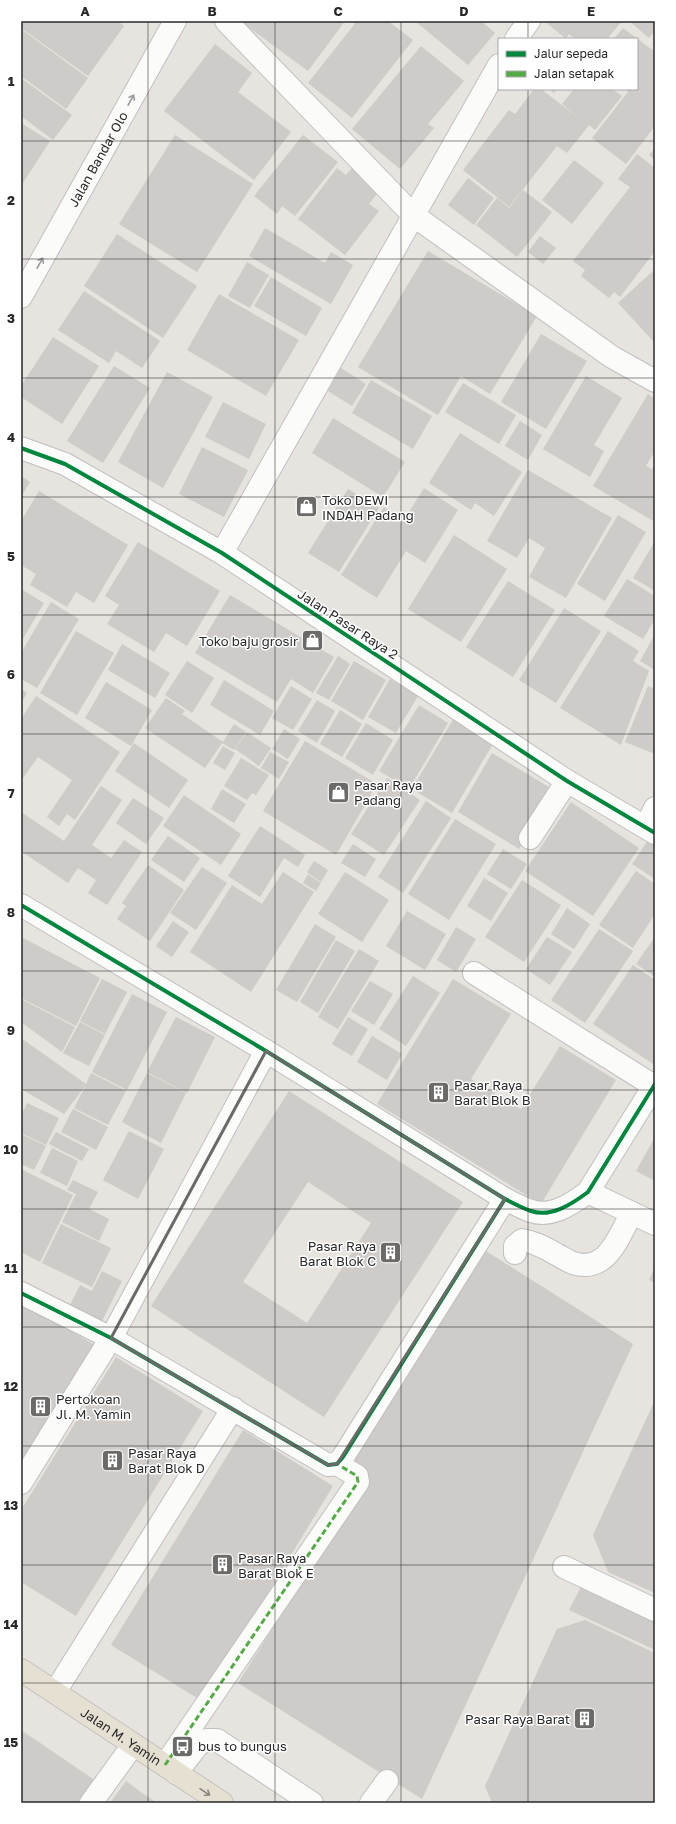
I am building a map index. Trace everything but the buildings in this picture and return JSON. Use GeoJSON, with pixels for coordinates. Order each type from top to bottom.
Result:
{"type":"FeatureCollection","features":[{"type":"Feature","properties":{"kind":"main road","name":"Jalan M. Yamin"},"geometry":{"type":"LineString","coordinates":[[21,1670],[222,1803]]}},
{"type":"Feature","properties":{"kind":"street","name":"Jalan Bandar Olo"},"geometry":{"type":"LineString","coordinates":[[21,297],[175,21]]}},
{"type":"Feature","properties":{"kind":"street"},"geometry":{"type":"LineString","coordinates":[[226,21],[413,215],[612,357],[655,381]]}},
{"type":"Feature","properties":{"kind":"street"},"geometry":{"type":"LineString","coordinates":[[517,38],[530,21]]}},
{"type":"Feature","properties":{"kind":"street"},"geometry":{"type":"LineString","coordinates":[[222,553],[498,67]]}},
{"type":"Feature","properties":{"kind":"street","name":"Jalan Pasar Raya 2"},"geometry":{"type":"LineString","coordinates":[[21,448],[65,464],[222,553],[567,781],[652,823]]}},
{"type":"Feature","properties":{"kind":"street"},"geometry":{"type":"LineString","coordinates":[[530,838],[567,781]]}},
{"type":"Feature","properties":{"kind":"street"},"geometry":{"type":"LineString","coordinates":[[21,905],[266,1051],[505,1199],[532,1212],[550,1212],[574,1203],[588,1192],[654,1085],[474,973]]}},
{"type":"Feature","properties":{"kind":"street"},"geometry":{"type":"LineString","coordinates":[[21,1483],[111,1338],[266,1051]]}},
{"type":"Feature","properties":{"kind":"street"},"geometry":{"type":"LineString","coordinates":[[588,1192],[655,1224]]}},
{"type":"Feature","properties":{"kind":"street"},"geometry":{"type":"LineString","coordinates":[[337,1464],[347,1451],[505,1199]]}},
{"type":"Feature","properties":{"kind":"street"},"geometry":{"type":"LineString","coordinates":[[515,1253],[515,1246],[522,1240],[532,1241],[573,1263],[590,1265],[596,1264],[601,1262],[610,1252],[632,1213]]}},
{"type":"Feature","properties":{"kind":"street"},"geometry":{"type":"LineString","coordinates":[[21,1293],[111,1338],[233,1408],[328,1465],[337,1464],[357,1476],[358,1482],[171,1768]]}},
{"type":"Feature","properties":{"kind":"street"},"geometry":{"type":"LineString","coordinates":[[55,1692],[233,1408]]}},
{"type":"Feature","properties":{"kind":"street"},"geometry":{"type":"LineString","coordinates":[[564,1567],[655,1610]]}},
{"type":"Feature","properties":{"kind":"street"},"geometry":{"type":"LineString","coordinates":[[171,1768],[206,1740],[217,1740],[312,1803]]}},
{"type":"Feature","properties":{"kind":"street"},"geometry":{"type":"LineString","coordinates":[[91,1803],[133,1745]]}},
{"type":"Feature","properties":{"kind":"street"},"geometry":{"type":"LineString","coordinates":[[371,1803],[387,1781]]}},
{"type":"Feature","properties":{"kind":"highlighted area"},"geometry":{"type":"Polygon","coordinates":[[[266,1051],[505,1199],[337,1464],[328,1465],[111,1338],[266,1051]]]}},
{"type":"Feature","properties":{"kind":"marked path"},"geometry":{"type":"LineString","coordinates":[[165,1765],[358,1482],[357,1476],[337,1464]]}},
{"type":"Feature","properties":{"kind":"cycle path"},"geometry":{"type":"LineString","coordinates":[[21,448],[65,464],[222,553],[567,781],[655,833]]}},
{"type":"Feature","properties":{"kind":"cycle path"},"geometry":{"type":"LineString","coordinates":[[21,905],[266,1051],[505,1199],[531,1211],[546,1213],[561,1209],[588,1192],[655,1084]]}},
{"type":"Feature","properties":{"kind":"cycle path"},"geometry":{"type":"LineString","coordinates":[[21,1293],[111,1338],[328,1465],[337,1464],[343,1457],[505,1199]]}},
{"type":"Feature","properties":{"kind":"place","name":"Toko DEWI INDAH Padang"},"geometry":{"type":"Point","coordinates":[306,507]}},
{"type":"Feature","properties":{"kind":"place","name":"Toko baju grosir"},"geometry":{"type":"Point","coordinates":[313,641]}},
{"type":"Feature","properties":{"kind":"place","name":"Pasar Raya Padang"},"geometry":{"type":"Point","coordinates":[338,792]}},
{"type":"Feature","properties":{"kind":"place","name":"Pasar Raya Barat Blok B"},"geometry":{"type":"Point","coordinates":[439,1092]}},
{"type":"Feature","properties":{"kind":"place","name":"Pasar Raya Barat Blok C"},"geometry":{"type":"Point","coordinates":[391,1253]}},
{"type":"Feature","properties":{"kind":"place","name":"Pertokoan Jl. M. Yamin"},"geometry":{"type":"Point","coordinates":[40,1406]}},
{"type":"Feature","properties":{"kind":"place","name":"Pasar Raya Barat Blok D"},"geometry":{"type":"Point","coordinates":[112,1460]}},
{"type":"Feature","properties":{"kind":"place","name":"Pasar Raya Barat Blok E"},"geometry":{"type":"Point","coordinates":[222,1565]}},
{"type":"Feature","properties":{"kind":"place","name":"Pasar Raya Barat"},"geometry":{"type":"Point","coordinates":[585,1719]}},
{"type":"Feature","properties":{"kind":"place","name":"bus to bungus"},"geometry":{"type":"Point","coordinates":[182,1746]}}]}
